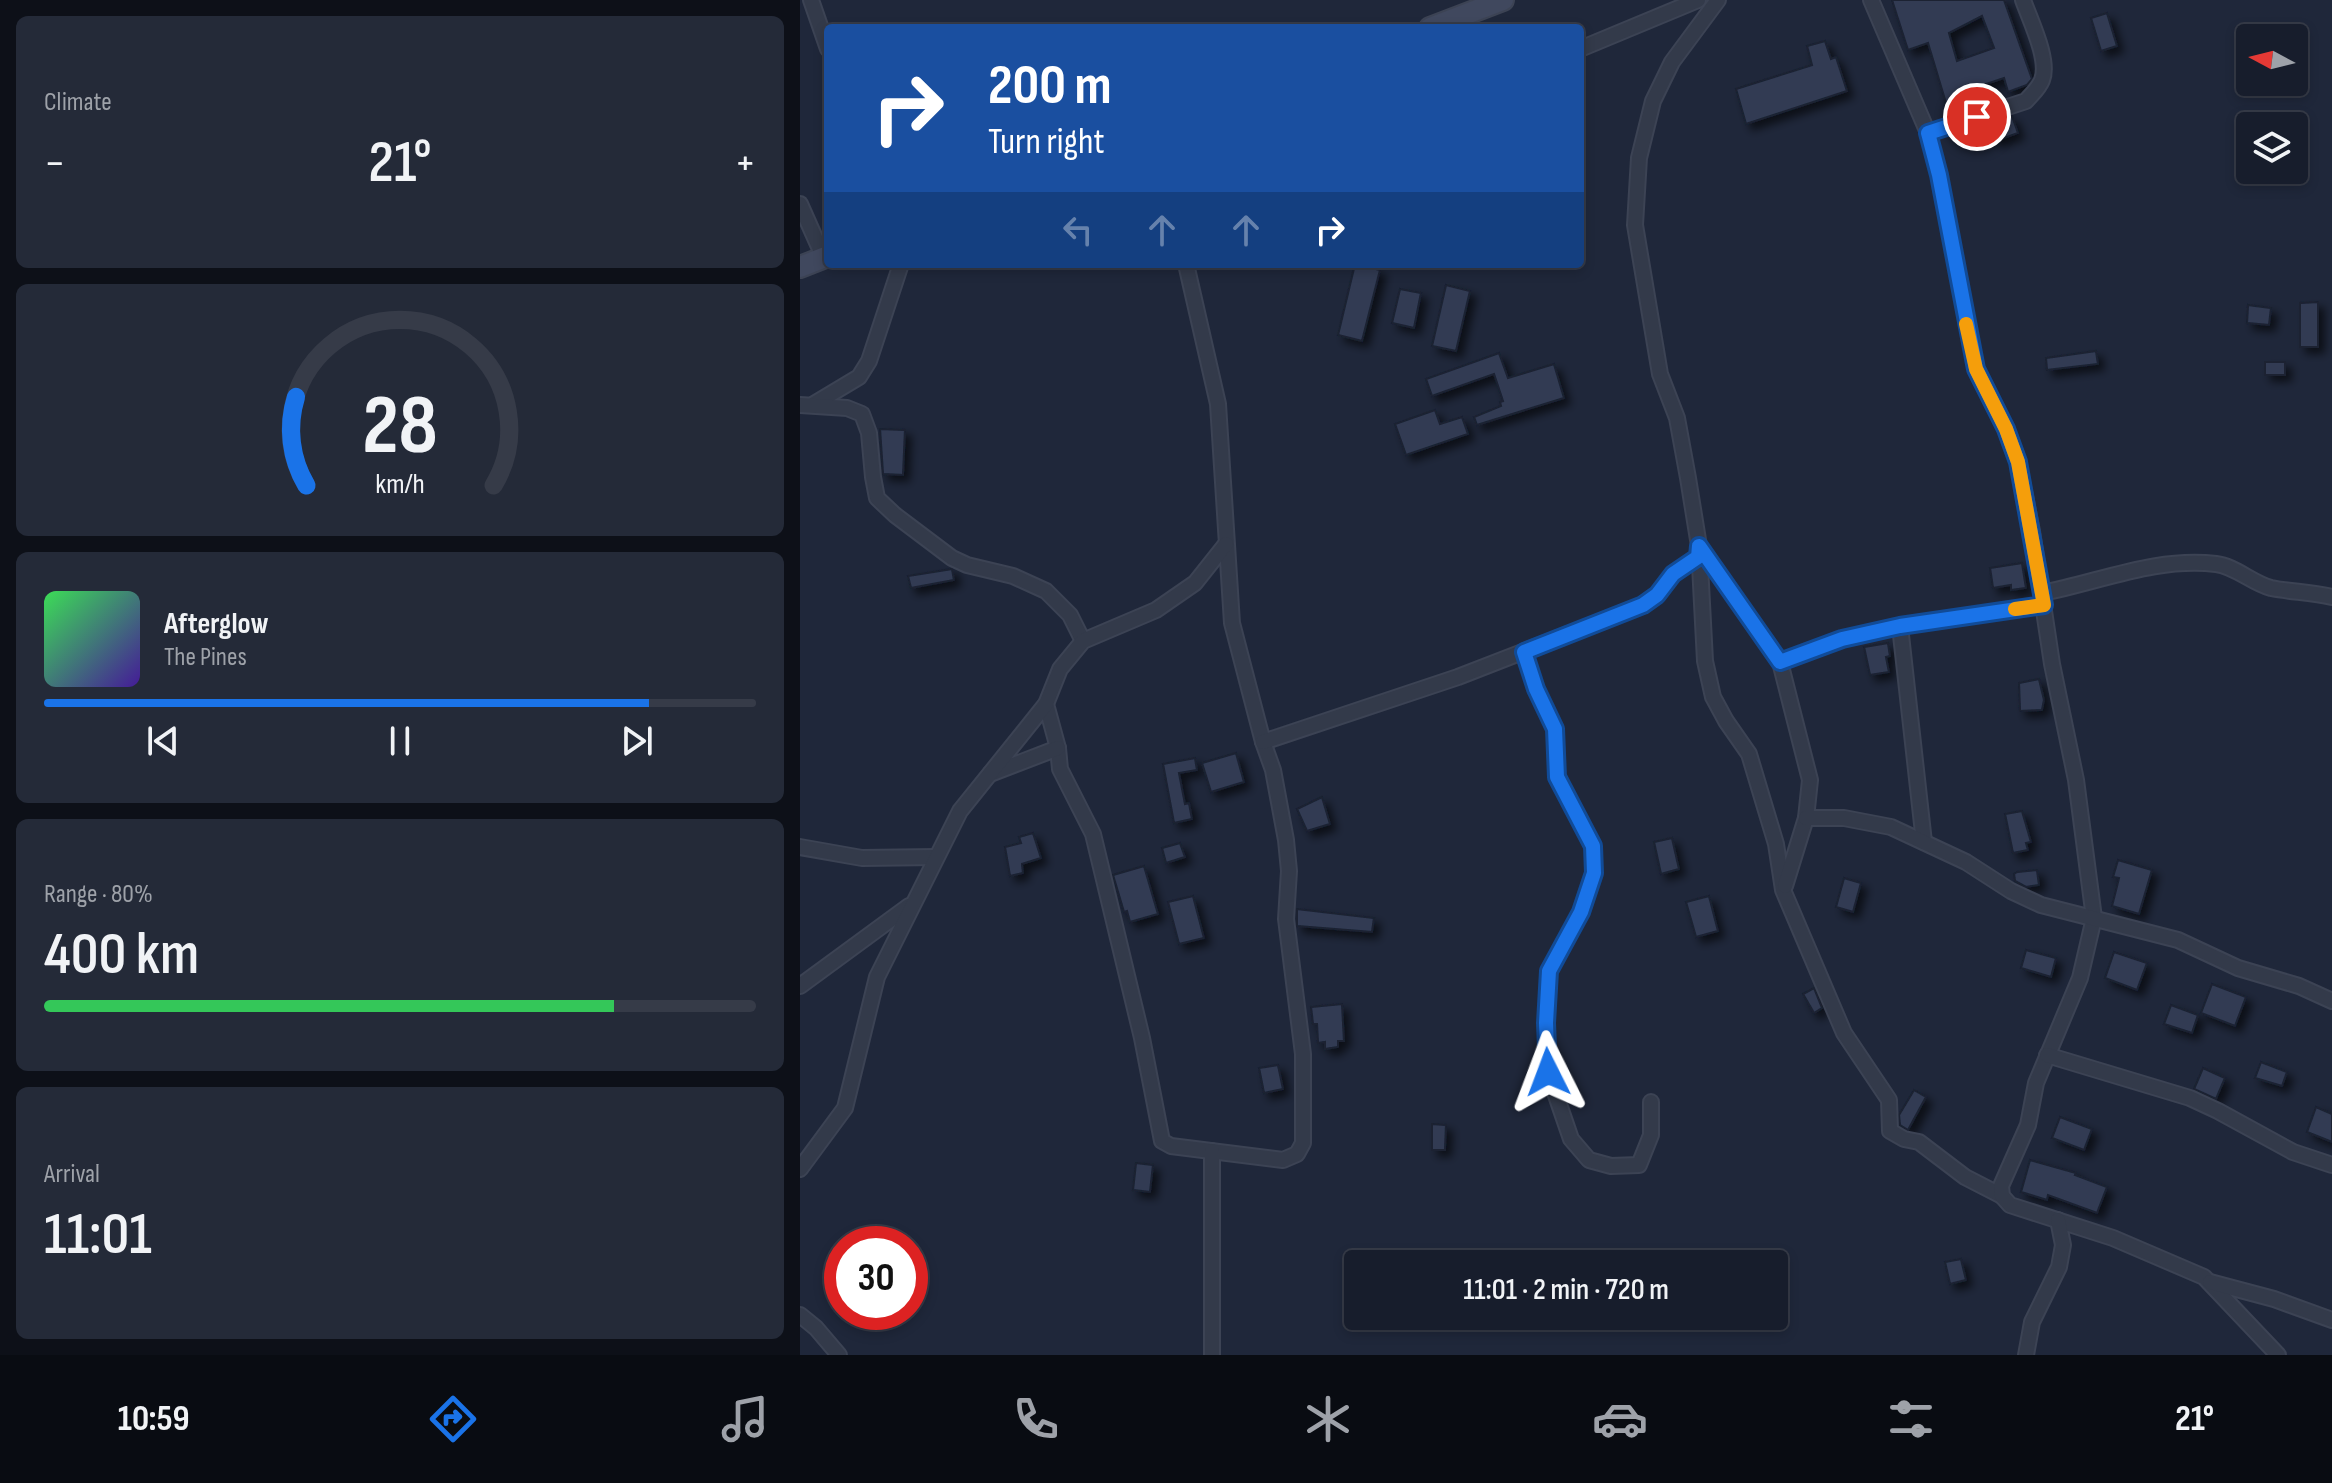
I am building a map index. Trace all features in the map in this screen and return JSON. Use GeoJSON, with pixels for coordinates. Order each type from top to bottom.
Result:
{"type":"FeatureCollection","features":[{"type":"Feature","properties":{"kind":"main road"},"geometry":{"type":"LineString","coordinates":[[1440,24],[1503,0]]}},
{"type":"Feature","properties":{"kind":"main road"},"geometry":{"type":"LineString","coordinates":[[800,267],[824,258]]}},
{"type":"Feature","properties":{"kind":"street"},"geometry":{"type":"LineString","coordinates":[[811,0],[824,37]]}},
{"type":"Feature","properties":{"kind":"street"},"geometry":{"type":"LineString","coordinates":[[1584,47],[1698,0]]}},
{"type":"Feature","properties":{"kind":"street"},"geometry":{"type":"LineString","coordinates":[[1718,0],[1672,62],[1653,101],[1639,158],[1635,225],[1660,374],[1677,418],[1698,551],[1705,661],[1713,697],[1749,754],[1776,844],[1783,890],[1844,1033],[1889,1100],[1890,1131],[1904,1139],[1919,1142],[1965,1177],[2002,1196],[2010,1205],[2113,1238],[2194,1273],[2209,1282],[2278,1355]]}},
{"type":"Feature","properties":{"kind":"street"},"geometry":{"type":"LineString","coordinates":[[1871,0],[1928,133],[1939,175],[1976,369],[2006,429],[2018,462],[2052,664],[2076,780],[2094,918],[2080,978],[2036,1083],[2028,1125],[2001,1186],[2002,1196]]}},
{"type":"Feature","properties":{"kind":"street"},"geometry":{"type":"LineString","coordinates":[[1928,133],[2026,101],[2036,89],[2043,78],[2044,61],[2023,0]]}},
{"type":"Feature","properties":{"kind":"street"},"geometry":{"type":"LineString","coordinates":[[800,204],[824,253]]}},
{"type":"Feature","properties":{"kind":"street"},"geometry":{"type":"LineString","coordinates":[[807,404],[859,377],[869,361],[900,268]]}},
{"type":"Feature","properties":{"kind":"street"},"geometry":{"type":"LineString","coordinates":[[1046,704],[1058,748],[1060,769],[1093,834],[1142,1038],[1162,1141],[1171,1146],[1283,1160],[1297,1154],[1303,1143],[1303,1054],[1286,919],[1289,871],[1273,770],[1232,623],[1218,404],[1187,268]]}},
{"type":"Feature","properties":{"kind":"street"},"geometry":{"type":"LineString","coordinates":[[807,404],[847,408],[862,414],[869,433],[877,498],[952,558],[967,565],[1013,576],[1046,591],[1070,615],[1083,641]]}},
{"type":"Feature","properties":{"kind":"street"},"geometry":{"type":"LineString","coordinates":[[800,1169],[845,1108],[877,977],[960,811],[1046,704],[1060,669],[1083,641],[1156,610],[1195,583],[1226,544]]}},
{"type":"Feature","properties":{"kind":"street"},"geometry":{"type":"LineString","coordinates":[[1263,742],[1524,652],[1643,605],[1657,595],[1673,574],[1698,551]]}},
{"type":"Feature","properties":{"kind":"street"},"geometry":{"type":"LineString","coordinates":[[1698,551],[1780,662],[1810,780],[1806,818],[1783,890]]}},
{"type":"Feature","properties":{"kind":"street"},"geometry":{"type":"LineString","coordinates":[[1780,662],[1842,639],[2043,599],[2150,566],[2176,563],[2226,566],[2272,588],[2332,597]]}},
{"type":"Feature","properties":{"kind":"street"},"geometry":{"type":"LineString","coordinates":[[1900,626],[1924,842]]}},
{"type":"Feature","properties":{"kind":"street"},"geometry":{"type":"LineString","coordinates":[[1524,652],[1536,689],[1555,729],[1557,777],[1593,846],[1594,873],[1581,912],[1549,971],[1546,1023],[1548,1072],[1571,1139],[1589,1160],[1611,1166],[1639,1165],[1651,1135],[1651,1102]]}},
{"type":"Feature","properties":{"kind":"street"},"geometry":{"type":"LineString","coordinates":[[990,774],[1058,748]]}},
{"type":"Feature","properties":{"kind":"street"},"geometry":{"type":"LineString","coordinates":[[1806,818],[1873,822],[1924,842],[2041,905],[2178,940],[2238,968],[2299,986],[2332,1001]]}},
{"type":"Feature","properties":{"kind":"street"},"geometry":{"type":"LineString","coordinates":[[800,847],[862,858],[936,857]]}},
{"type":"Feature","properties":{"kind":"street"},"geometry":{"type":"LineString","coordinates":[[800,986],[912,904]]}},
{"type":"Feature","properties":{"kind":"street"},"geometry":{"type":"LineString","coordinates":[[2047,1055],[2190,1098],[2293,1152],[2332,1165]]}},
{"type":"Feature","properties":{"kind":"street"},"geometry":{"type":"LineString","coordinates":[[1212,1151],[1212,1355]]}},
{"type":"Feature","properties":{"kind":"street"},"geometry":{"type":"LineString","coordinates":[[2026,1355],[2032,1322],[2059,1267],[2063,1245],[2058,1220]]}},
{"type":"Feature","properties":{"kind":"street"},"geometry":{"type":"LineString","coordinates":[[2209,1282],[2274,1299],[2332,1320]]}},
{"type":"Feature","properties":{"kind":"street"},"geometry":{"type":"LineString","coordinates":[[800,1315],[839,1355]]}},
{"type":"Feature","properties":{"kind":"building"},"geometry":{"type":"Polygon","coordinates":[[[1892,0],[2004,0],[2032,79],[2027,85],[2008,92],[2004,78],[1966,91],[1971,106],[1949,113],[1928,43],[1908,50],[1892,0]],[[1982,16],[1949,33],[1957,61],[1994,48],[1982,16]]]}},
{"type":"Feature","properties":{"kind":"building"},"geometry":{"type":"Polygon","coordinates":[[[2107,13],[2117,46],[2101,51],[2091,18],[2107,13]]]}},
{"type":"Feature","properties":{"kind":"building"},"geometry":{"type":"Polygon","coordinates":[[[1825,41],[1831,59],[1836,57],[1847,91],[1746,124],[1736,89],[1812,65],[1807,46],[1825,41]]]}},
{"type":"Feature","properties":{"kind":"building"},"geometry":{"type":"Polygon","coordinates":[[[2012,116],[2018,133],[1996,141],[1989,123],[2012,116]]]}},
{"type":"Feature","properties":{"kind":"building"},"geometry":{"type":"Polygon","coordinates":[[[1354,268],[1380,270],[1362,341],[1338,335],[1354,268]]]}},
{"type":"Feature","properties":{"kind":"building"},"geometry":{"type":"Polygon","coordinates":[[[1446,285],[1470,291],[1456,351],[1432,346],[1446,285]]]}},
{"type":"Feature","properties":{"kind":"building"},"geometry":{"type":"Polygon","coordinates":[[[1400,289],[1421,293],[1414,328],[1392,323],[1400,289]]]}},
{"type":"Feature","properties":{"kind":"building"},"geometry":{"type":"Polygon","coordinates":[[[2318,302],[2318,347],[2300,347],[2300,303],[2318,302]]]}},
{"type":"Feature","properties":{"kind":"building"},"geometry":{"type":"Polygon","coordinates":[[[2248,305],[2271,308],[2269,325],[2247,323],[2248,305]]]}},
{"type":"Feature","properties":{"kind":"building"},"geometry":{"type":"Polygon","coordinates":[[[2096,351],[2098,364],[2047,370],[2046,358],[2096,351]]]}},
{"type":"Feature","properties":{"kind":"building"},"geometry":{"type":"Polygon","coordinates":[[[1499,353],[1508,378],[1554,364],[1564,398],[1477,425],[1474,417],[1501,406],[1500,402],[1503,401],[1494,374],[1432,396],[1426,379],[1499,353]]]}},
{"type":"Feature","properties":{"kind":"building"},"geometry":{"type":"Polygon","coordinates":[[[2265,362],[2285,362],[2285,375],[2265,375],[2265,362]]]}},
{"type":"Feature","properties":{"kind":"building"},"geometry":{"type":"Polygon","coordinates":[[[1435,410],[1440,424],[1462,417],[1468,434],[1406,455],[1395,424],[1435,410]]]}},
{"type":"Feature","properties":{"kind":"building"},"geometry":{"type":"Polygon","coordinates":[[[880,429],[905,430],[903,475],[883,474],[880,429]]]}},
{"type":"Feature","properties":{"kind":"building"},"geometry":{"type":"Polygon","coordinates":[[[2022,563],[2026,588],[2011,590],[2011,585],[1993,588],[1990,568],[2022,563]]]}},
{"type":"Feature","properties":{"kind":"building"},"geometry":{"type":"Polygon","coordinates":[[[952,569],[954,580],[911,588],[908,576],[952,569]]]}},
{"type":"Feature","properties":{"kind":"building"},"geometry":{"type":"Polygon","coordinates":[[[1888,643],[1890,656],[1886,657],[1889,672],[1870,675],[1864,647],[1888,643]]]}},
{"type":"Feature","properties":{"kind":"building"},"geometry":{"type":"Polygon","coordinates":[[[2039,679],[2044,700],[2042,710],[2020,711],[2019,683],[2039,679]]]}},
{"type":"Feature","properties":{"kind":"building"},"geometry":{"type":"Polygon","coordinates":[[[1236,753],[1244,782],[1211,792],[1202,763],[1236,753]]]}},
{"type":"Feature","properties":{"kind":"building"},"geometry":{"type":"Polygon","coordinates":[[[1195,758],[1197,770],[1179,773],[1185,804],[1189,803],[1192,819],[1174,823],[1163,764],[1195,758]]]}},
{"type":"Feature","properties":{"kind":"building"},"geometry":{"type":"Polygon","coordinates":[[[1322,797],[1330,824],[1307,831],[1297,809],[1322,797]]]}},
{"type":"Feature","properties":{"kind":"building"},"geometry":{"type":"Polygon","coordinates":[[[2022,811],[2031,842],[2026,843],[2028,850],[2013,853],[2005,814],[2022,811]]]}},
{"type":"Feature","properties":{"kind":"building"},"geometry":{"type":"Polygon","coordinates":[[[1033,833],[1041,858],[1022,864],[1023,873],[1010,876],[1005,847],[1021,843],[1019,837],[1033,833]]]}},
{"type":"Feature","properties":{"kind":"building"},"geometry":{"type":"Polygon","coordinates":[[[1672,838],[1679,869],[1661,874],[1654,842],[1672,838]]]}},
{"type":"Feature","properties":{"kind":"building"},"geometry":{"type":"Polygon","coordinates":[[[1180,843],[1185,857],[1166,863],[1162,848],[1180,843]]]}},
{"type":"Feature","properties":{"kind":"building"},"geometry":{"type":"Polygon","coordinates":[[[2118,860],[2152,870],[2139,914],[2112,906],[2119,878],[2113,877],[2118,860]]]}},
{"type":"Feature","properties":{"kind":"building"},"geometry":{"type":"Polygon","coordinates":[[[1144,866],[1158,914],[1130,922],[1113,875],[1144,866]]]}},
{"type":"Feature","properties":{"kind":"building"},"geometry":{"type":"Polygon","coordinates":[[[2037,870],[2039,885],[2026,887],[2015,881],[2014,874],[2017,872],[2037,870]]]}},
{"type":"Feature","properties":{"kind":"building"},"geometry":{"type":"Polygon","coordinates":[[[1844,878],[1861,883],[1853,912],[1836,907],[1844,878]]]}},
{"type":"Feature","properties":{"kind":"building"},"geometry":{"type":"Polygon","coordinates":[[[1193,896],[1204,938],[1179,944],[1168,902],[1193,896]]]}},
{"type":"Feature","properties":{"kind":"building"},"geometry":{"type":"Polygon","coordinates":[[[1709,896],[1718,931],[1696,937],[1686,902],[1709,896]]]}},
{"type":"Feature","properties":{"kind":"building"},"geometry":{"type":"Polygon","coordinates":[[[1297,909],[1374,918],[1372,932],[1297,926],[1297,909]]]}},
{"type":"Feature","properties":{"kind":"building"},"geometry":{"type":"Polygon","coordinates":[[[2026,950],[2056,958],[2051,977],[2021,968],[2026,950]]]}},
{"type":"Feature","properties":{"kind":"building"},"geometry":{"type":"Polygon","coordinates":[[[2114,952],[2147,963],[2137,990],[2105,978],[2114,952]]]}},
{"type":"Feature","properties":{"kind":"building"},"geometry":{"type":"Polygon","coordinates":[[[2212,984],[2246,997],[2235,1026],[2201,1013],[2212,984]]]}},
{"type":"Feature","properties":{"kind":"building"},"geometry":{"type":"Polygon","coordinates":[[[1814,988],[1822,1008],[1814,1013],[1803,994],[1814,988]]]}},
{"type":"Feature","properties":{"kind":"building"},"geometry":{"type":"Polygon","coordinates":[[[1342,1004],[1344,1041],[1338,1041],[1338,1047],[1325,1049],[1325,1042],[1318,1043],[1317,1024],[1313,1024],[1311,1007],[1342,1004]]]}},
{"type":"Feature","properties":{"kind":"building"},"geometry":{"type":"Polygon","coordinates":[[[2171,1005],[2198,1015],[2192,1033],[2164,1024],[2171,1005]]]}},
{"type":"Feature","properties":{"kind":"building"},"geometry":{"type":"Polygon","coordinates":[[[2261,1062],[2287,1072],[2282,1086],[2255,1078],[2261,1062]]]}},
{"type":"Feature","properties":{"kind":"building"},"geometry":{"type":"Polygon","coordinates":[[[1278,1065],[1283,1089],[1264,1093],[1259,1068],[1278,1065]]]}},
{"type":"Feature","properties":{"kind":"building"},"geometry":{"type":"Polygon","coordinates":[[[2203,1068],[2225,1078],[2216,1099],[2194,1089],[2203,1068]]]}},
{"type":"Feature","properties":{"kind":"building"},"geometry":{"type":"Polygon","coordinates":[[[1914,1090],[1926,1097],[1908,1130],[1900,1125],[1899,1115],[1914,1090]]]}},
{"type":"Feature","properties":{"kind":"building"},"geometry":{"type":"Polygon","coordinates":[[[2316,1107],[2332,1114],[2332,1142],[2307,1132],[2316,1107]]]}},
{"type":"Feature","properties":{"kind":"building"},"geometry":{"type":"Polygon","coordinates":[[[2060,1117],[2092,1129],[2084,1150],[2052,1138],[2060,1117]]]}},
{"type":"Feature","properties":{"kind":"building"},"geometry":{"type":"Polygon","coordinates":[[[1432,1124],[1446,1125],[1445,1150],[1432,1150],[1432,1124]]]}},
{"type":"Feature","properties":{"kind":"building"},"geometry":{"type":"Polygon","coordinates":[[[2030,1160],[2076,1173],[2107,1187],[2097,1213],[2048,1195],[2047,1200],[2021,1192],[2030,1160]]]}},
{"type":"Feature","properties":{"kind":"building"},"geometry":{"type":"Polygon","coordinates":[[[1136,1163],[1153,1165],[1150,1192],[1133,1190],[1136,1163]]]}},
{"type":"Feature","properties":{"kind":"building"},"geometry":{"type":"Polygon","coordinates":[[[1961,1259],[1966,1280],[1950,1284],[1945,1262],[1961,1259]]]}},
{"type":"Feature","properties":{"kind":"slow traffic"},"geometry":{"type":"LineString","coordinates":[[1966,324],[1976,369],[2006,429],[2018,462],[2032,531],[2044,605],[2015,609]]}},
{"type":"Feature","properties":{"kind":"route"},"geometry":{"type":"LineString","coordinates":[[1548,1072],[1546,1023],[1549,971],[1581,912],[1594,873],[1593,846],[1557,777],[1555,729],[1536,689],[1524,652],[1643,605],[1657,595],[1673,574],[1698,557],[1699,546],[1780,662],[1842,639],[1900,626],[2044,605],[2018,462],[2006,429],[1976,369],[1939,175],[1928,133],[1977,117]]}}]}
